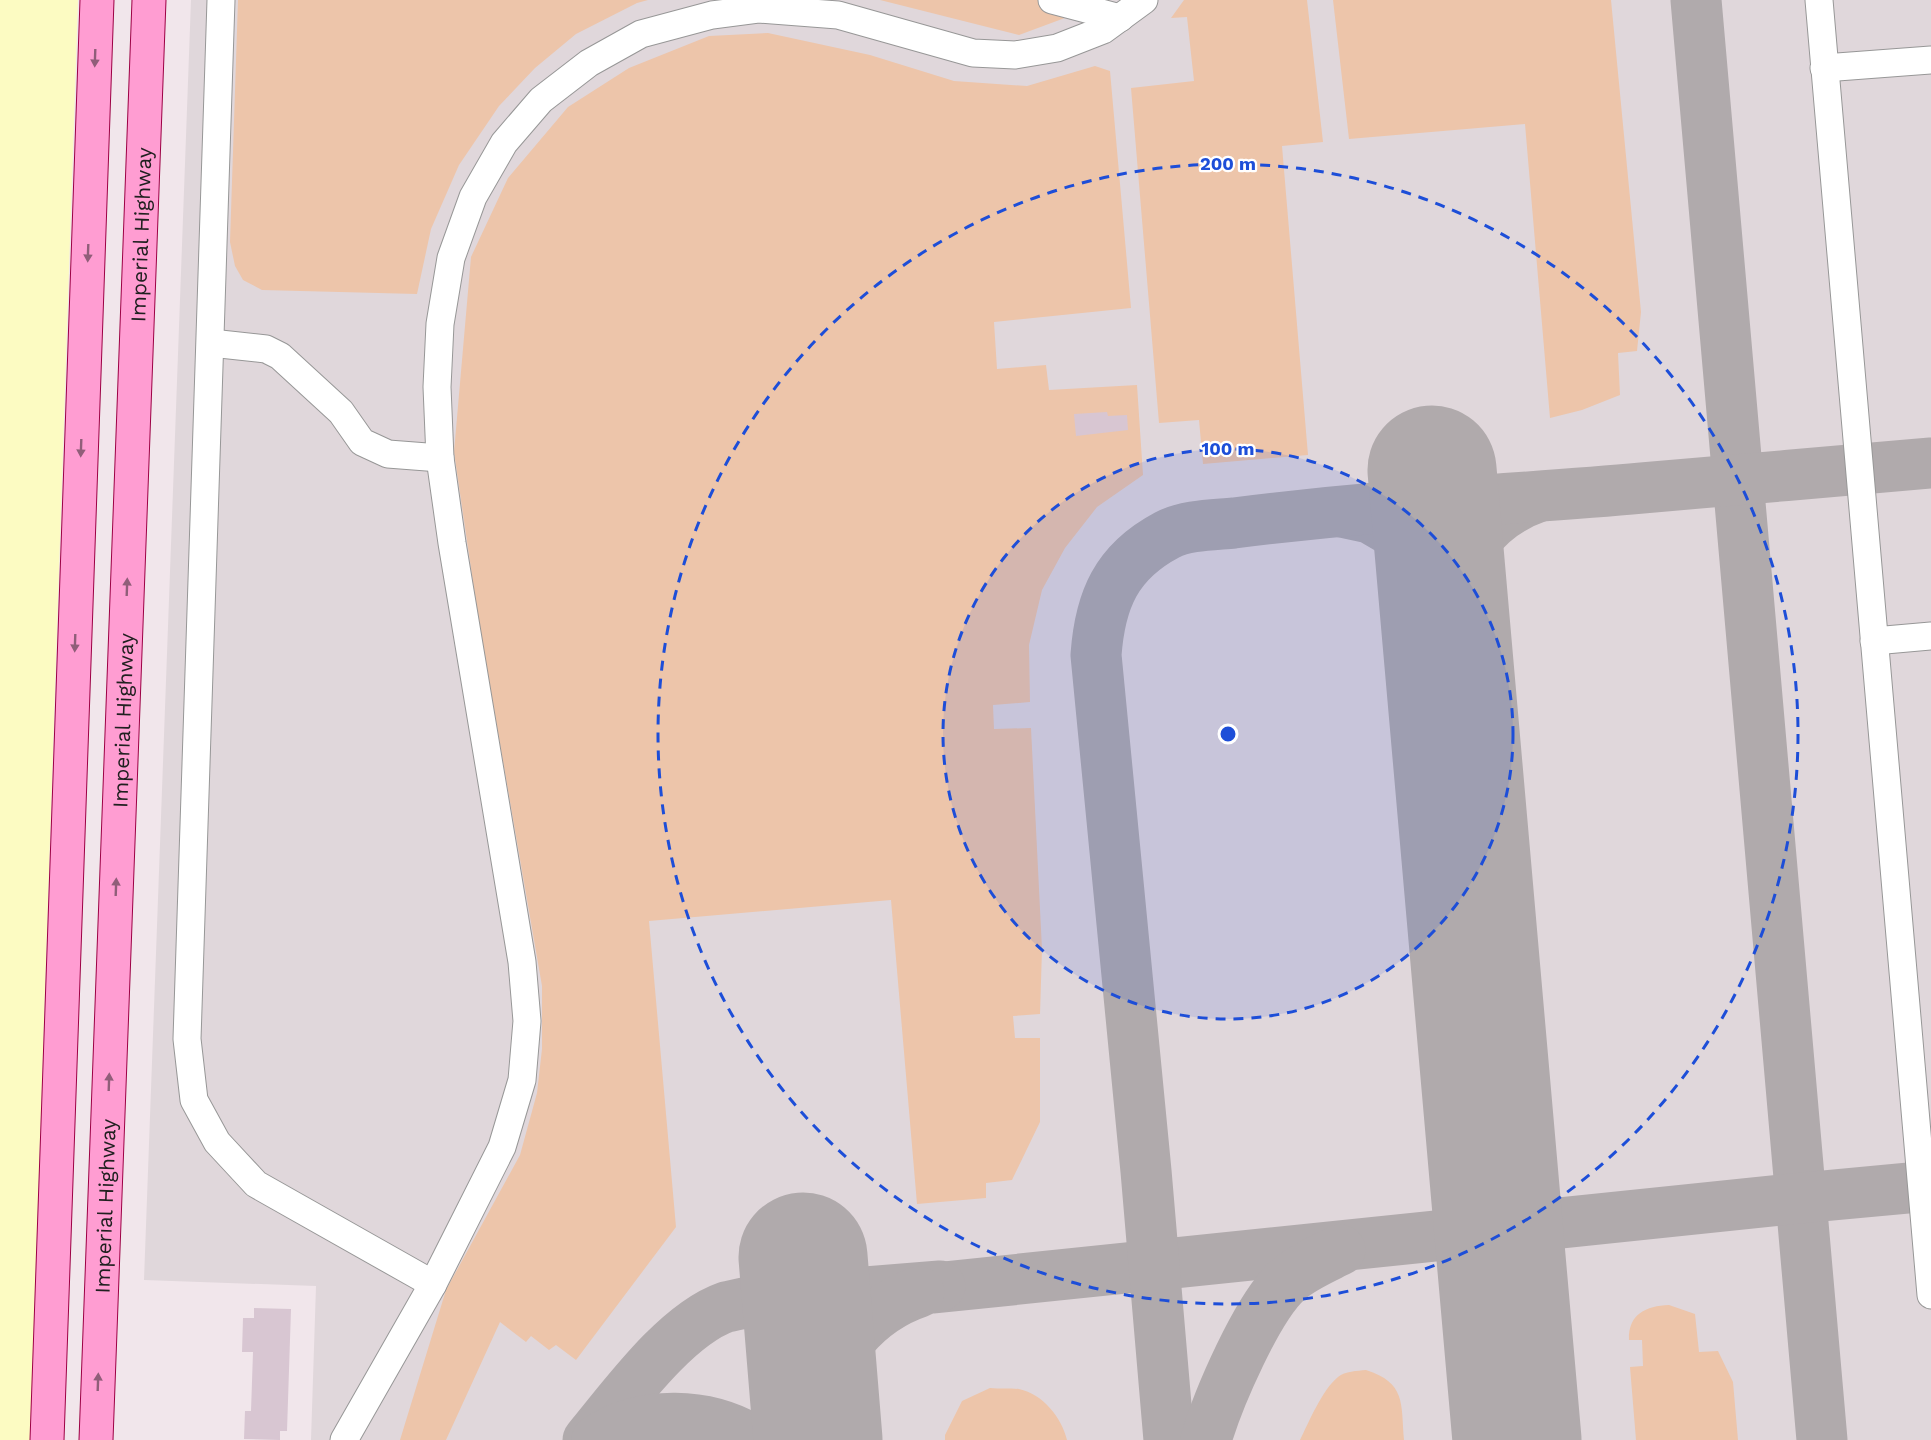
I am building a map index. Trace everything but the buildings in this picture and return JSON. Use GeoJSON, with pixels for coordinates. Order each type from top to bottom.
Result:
{"type":"FeatureCollection","features":[{"type":"Feature","properties":{"kind":"main road"},"geometry":{"type":"LineString","coordinates":[[47,1440],[97,0]]}},
{"type":"Feature","properties":{"kind":"main road","name":"Imperial Highway"},"geometry":{"type":"LineString","coordinates":[[96,1440],[149,0]]}},
{"type":"Feature","properties":{"kind":"lane"},"geometry":{"type":"LineString","coordinates":[[222,0],[187,1039],[194,1100],[216,1142],[256,1184],[433,1284]]}},
{"type":"Feature","properties":{"kind":"lane"},"geometry":{"type":"LineString","coordinates":[[1052,0],[1120,18]]}},
{"type":"Feature","properties":{"kind":"lane"},"geometry":{"type":"LineString","coordinates":[[344,1440],[433,1284],[502,1147],[522,1080],[527,1021],[522,962],[452,543],[440,458],[437,387],[440,324],[451,258],[473,197],[504,143],[541,100],[589,63],[641,34],[712,15],[758,9],[838,15],[973,53],[1015,55],[1057,48],[1103,30],[1144,0]]}},
{"type":"Feature","properties":{"kind":"lane"},"geometry":{"type":"LineString","coordinates":[[1818,0],[1931,1295]]}},
{"type":"Feature","properties":{"kind":"lane"},"geometry":{"type":"LineString","coordinates":[[1824,68],[1931,60]]}},
{"type":"Feature","properties":{"kind":"lane"},"geometry":{"type":"LineString","coordinates":[[211,343],[266,349],[280,356],[341,412],[362,442],[388,454],[440,458]]}},
{"type":"Feature","properties":{"kind":"lane"},"geometry":{"type":"LineString","coordinates":[[1874,641],[1931,636]]}},
{"type":"Feature","properties":{"kind":"shaded area"},"geometry":{"type":"Polygon","coordinates":[[[191,0],[1931,0],[1931,1440],[311,1440],[316,1286],[144,1280],[191,0]]]}},
{"type":"Feature","properties":{"kind":"shaded area"},"geometry":{"type":"Polygon","coordinates":[[[238,0],[648,0],[637,3],[576,34],[535,68],[499,106],[459,165],[431,229],[417,294],[262,290],[243,280],[235,266],[230,242],[238,0]]]}},
{"type":"Feature","properties":{"kind":"shaded area"},"geometry":{"type":"Polygon","coordinates":[[[880,0],[1099,0],[1089,9],[1019,35],[880,0]]]}},
{"type":"Feature","properties":{"kind":"shaded area"},"geometry":{"type":"Polygon","coordinates":[[[1184,0],[1307,0],[1323,142],[1282,146],[1308,455],[1203,464],[1199,420],[1159,423],[1131,88],[1194,81],[1187,17],[1171,18],[1184,0]]]}},
{"type":"Feature","properties":{"kind":"shaded area"},"geometry":{"type":"Polygon","coordinates":[[[1333,0],[1611,0],[1641,312],[1637,351],[1618,353],[1620,395],[1582,410],[1550,418],[1525,124],[1349,139],[1333,0]]]}},
{"type":"Feature","properties":{"kind":"shaded area"},"geometry":{"type":"Polygon","coordinates":[[[768,33],[870,55],[954,81],[1027,86],[1095,66],[1110,71],[1131,308],[994,322],[997,369],[1046,365],[1049,390],[1137,385],[1143,475],[1097,507],[1065,548],[1042,590],[1029,645],[1030,702],[993,705],[994,729],[1031,728],[1042,949],[1040,1014],[1013,1016],[1015,1038],[1040,1038],[1040,1122],[1012,1180],[986,1183],[986,1198],[917,1204],[891,900],[649,921],[676,1227],[576,1360],[556,1345],[549,1350],[531,1336],[526,1342],[500,1322],[446,1440],[400,1440],[446,1290],[520,1155],[537,1093],[542,1049],[542,986],[479,623],[454,452],[471,257],[508,178],[568,107],[629,68],[709,36],[768,33]]]}},
{"type":"Feature","properties":{"kind":"shaded area"},"geometry":{"type":"Polygon","coordinates":[[[1669,1305],[1695,1314],[1699,1352],[1718,1351],[1733,1382],[1738,1440],[1636,1440],[1630,1367],[1643,1366],[1642,1340],[1629,1340],[1629,1331],[1640,1313],[1653,1307],[1669,1305]]]}},
{"type":"Feature","properties":{"kind":"shaded area"},"geometry":{"type":"Polygon","coordinates":[[[1366,1370],[1379,1375],[1395,1388],[1401,1405],[1404,1440],[1300,1440],[1316,1407],[1332,1383],[1344,1374],[1366,1370]]]}},
{"type":"Feature","properties":{"kind":"shaded area"},"geometry":{"type":"Polygon","coordinates":[[[990,1388],[1019,1389],[1036,1396],[1050,1408],[1061,1423],[1067,1440],[945,1440],[945,1435],[962,1401],[990,1388]]]}},
{"type":"Feature","properties":{"kind":"green space"},"geometry":{"type":"Polygon","coordinates":[[[0,0],[78,0],[30,1440],[0,1440],[0,0]]]}},
{"type":"Feature","properties":{"kind":"taxiway"},"geometry":{"type":"LineString","coordinates":[[1696,0],[1822,1440]]}},
{"type":"Feature","properties":{"kind":"taxiway"},"geometry":{"type":"LineString","coordinates":[[1169,1440],[1146,1171],[1096,655],[1098,635],[1107,600],[1123,570],[1135,557],[1167,535],[1200,526],[1376,508],[1609,491],[1931,463]]}},
{"type":"Feature","properties":{"kind":"taxiway"},"geometry":{"type":"LineString","coordinates":[[1444,608],[1458,571],[1477,540],[1502,515],[1538,497]]}},
{"type":"Feature","properties":{"kind":"taxiway"},"geometry":{"type":"LineString","coordinates":[[1342,512],[1370,518],[1399,535],[1420,558],[1435,582],[1444,608]]}},
{"type":"Feature","properties":{"kind":"taxiway"},"geometry":{"type":"LineString","coordinates":[[934,1288],[1931,1186]]}},
{"type":"Feature","properties":{"kind":"taxiway"},"geometry":{"type":"LineString","coordinates":[[1206,1440],[1240,1355],[1276,1293],[1300,1271],[1340,1250]]}},
{"type":"Feature","properties":{"kind":"taxiway"},"geometry":{"type":"LineString","coordinates":[[588,1440],[651,1364],[669,1346],[688,1329],[726,1307],[753,1301],[940,1286]]}},
{"type":"Feature","properties":{"kind":"taxiway"},"geometry":{"type":"LineString","coordinates":[[822,1440],[821,1407],[825,1388],[842,1352],[868,1322],[884,1310],[919,1292]]}},
{"type":"Feature","properties":{"kind":"taxiway"},"geometry":{"type":"LineString","coordinates":[[597,1440],[634,1423],[675,1418],[716,1424],[753,1440]]}},
{"type":"Feature","properties":{"kind":"runway"},"geometry":{"type":"LineString","coordinates":[[1432,470],[1517,1440]]}},
{"type":"Feature","properties":{"kind":"runway"},"geometry":{"type":"LineString","coordinates":[[803,1257],[818,1440]]}}]}
